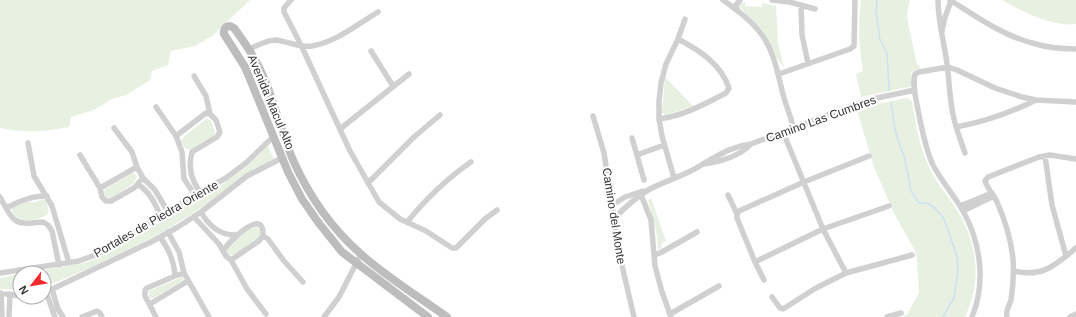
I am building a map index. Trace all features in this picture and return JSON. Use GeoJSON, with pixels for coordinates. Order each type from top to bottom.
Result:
{"type":"FeatureCollection","features":[{"type":"Feature","properties":{"kind":"street"},"geometry":{"type":"LineString","coordinates":[[290,0],[284,8],[284,12],[301,45],[340,130],[379,202],[400,219],[426,231],[452,248],[456,248],[475,228],[497,210]]}},
{"type":"Feature","properties":{"kind":"street"},"geometry":{"type":"LineString","coordinates":[[723,0],[762,34],[771,50],[793,127]]}},
{"type":"Feature","properties":{"kind":"street"},"geometry":{"type":"LineString","coordinates":[[738,12],[736,5],[740,0]]}},
{"type":"Feature","properties":{"kind":"street"},"geometry":{"type":"LineString","coordinates":[[772,0],[815,9]]}},
{"type":"Feature","properties":{"kind":"street"},"geometry":{"type":"LineString","coordinates":[[779,74],[850,49],[854,46],[855,0]]}},
{"type":"Feature","properties":{"kind":"street"},"geometry":{"type":"LineString","coordinates":[[938,0],[939,22],[948,67],[952,109],[956,127],[965,153]]}},
{"type":"Feature","properties":{"kind":"street"},"geometry":{"type":"LineString","coordinates":[[942,31],[950,0],[996,28],[1022,40],[1048,47],[1076,49]]}},
{"type":"Feature","properties":{"kind":"street"},"geometry":{"type":"LineString","coordinates":[[801,5],[802,35],[808,63]]}},
{"type":"Feature","properties":{"kind":"street"},"geometry":{"type":"LineString","coordinates":[[249,49],[274,40],[310,46],[334,39],[378,12]]}},
{"type":"Feature","properties":{"kind":"street"},"geometry":{"type":"LineString","coordinates":[[674,178],[664,144],[659,119],[659,92],[669,56],[678,39],[685,19]]}},
{"type":"Feature","properties":{"kind":"street","name":"Avenida Macul Alto"},"geometry":{"type":"LineString","coordinates":[[428,317],[342,252],[310,211],[297,189],[282,158],[245,67],[224,34],[225,28],[230,26],[234,28],[249,49],[265,81],[284,135],[306,186],[330,222],[361,254],[383,272],[447,317]]}},
{"type":"Feature","properties":{"kind":"street"},"geometry":{"type":"LineString","coordinates":[[659,119],[676,116],[688,111],[726,92],[729,88],[720,71],[706,56],[678,39]]}},
{"type":"Feature","properties":{"kind":"street"},"geometry":{"type":"LineString","coordinates":[[371,51],[393,86]]}},
{"type":"Feature","properties":{"kind":"street"},"geometry":{"type":"LineString","coordinates":[[972,317],[978,294],[980,268],[974,238],[962,209],[942,180],[929,155],[923,137],[914,78],[919,72],[948,67],[995,88],[1036,100],[1076,102]]}},
{"type":"Feature","properties":{"kind":"street"},"geometry":{"type":"LineString","coordinates":[[340,130],[409,74]]}},
{"type":"Feature","properties":{"kind":"street"},"geometry":{"type":"LineString","coordinates":[[182,152],[192,152],[217,137],[220,132],[216,120],[210,114],[206,96],[194,76]]}},
{"type":"Feature","properties":{"kind":"street","name":"Camino Las Cumbres"},"geometry":{"type":"LineString","coordinates":[[611,206],[625,197],[649,190],[703,164],[716,163],[735,155],[746,149],[751,144],[793,127],[872,99],[915,90]]}},
{"type":"Feature","properties":{"kind":"street"},"geometry":{"type":"LineString","coordinates":[[956,127],[996,117],[1036,100]]}},
{"type":"Feature","properties":{"kind":"street"},"geometry":{"type":"LineString","coordinates":[[262,108],[267,104],[273,106]]}},
{"type":"Feature","properties":{"kind":"street"},"geometry":{"type":"LineString","coordinates":[[156,107],[176,136],[182,152],[184,179],[195,195]]}},
{"type":"Feature","properties":{"kind":"street"},"geometry":{"type":"LineString","coordinates":[[176,136],[201,116],[206,113],[210,114]]}},
{"type":"Feature","properties":{"kind":"street"},"geometry":{"type":"LineString","coordinates":[[368,183],[414,137],[440,115]]}},
{"type":"Feature","properties":{"kind":"street","name":"Camino del Monte"},"geometry":{"type":"LineString","coordinates":[[593,116],[604,153],[611,206],[622,268],[634,317]]}},
{"type":"Feature","properties":{"kind":"street"},"geometry":{"type":"LineString","coordinates":[[114,128],[132,152],[137,167],[143,178],[155,190],[168,212]]}},
{"type":"Feature","properties":{"kind":"street"},"geometry":{"type":"LineString","coordinates":[[783,132],[823,229],[846,273]]}},
{"type":"Feature","properties":{"kind":"street"},"geometry":{"type":"LineString","coordinates":[[273,137],[279,133],[284,135]]}},
{"type":"Feature","properties":{"kind":"street","name":"Portales de Piedra Oriente"},"geometry":{"type":"LineString","coordinates":[[0,273],[59,265],[86,259],[98,254],[236,171],[273,137]]}},
{"type":"Feature","properties":{"kind":"street"},"geometry":{"type":"LineString","coordinates":[[632,138],[644,180]]}},
{"type":"Feature","properties":{"kind":"street"},"geometry":{"type":"LineString","coordinates":[[28,143],[34,176],[47,196],[54,213],[69,263]]}},
{"type":"Feature","properties":{"kind":"street"},"geometry":{"type":"LineString","coordinates":[[637,155],[664,144]]}},
{"type":"Feature","properties":{"kind":"street"},"geometry":{"type":"LineString","coordinates":[[192,152],[190,171],[193,181],[201,193]]}},
{"type":"Feature","properties":{"kind":"street"},"geometry":{"type":"LineString","coordinates":[[80,155],[100,188],[102,197],[104,200],[109,202],[138,185],[143,178]]}},
{"type":"Feature","properties":{"kind":"street"},"geometry":{"type":"LineString","coordinates":[[737,214],[739,211],[804,182],[869,156]]}},
{"type":"Feature","properties":{"kind":"street"},"geometry":{"type":"LineString","coordinates":[[1007,317],[1006,313],[1011,301],[1014,271],[1007,231],[993,194],[985,181],[988,178],[1035,158],[1045,156],[1076,159]]}},
{"type":"Feature","properties":{"kind":"street"},"geometry":{"type":"LineString","coordinates":[[1045,156],[1052,205],[1066,256]]}},
{"type":"Feature","properties":{"kind":"street"},"geometry":{"type":"LineString","coordinates":[[63,317],[58,309],[52,289],[160,237],[194,217],[247,176],[282,158]]}},
{"type":"Feature","properties":{"kind":"street"},"geometry":{"type":"LineString","coordinates":[[407,222],[436,189],[471,162]]}},
{"type":"Feature","properties":{"kind":"street"},"geometry":{"type":"LineString","coordinates":[[100,188],[137,167]]}},
{"type":"Feature","properties":{"kind":"street"},"geometry":{"type":"LineString","coordinates":[[138,185],[143,187],[147,192],[161,217]]}},
{"type":"Feature","properties":{"kind":"street"},"geometry":{"type":"LineString","coordinates":[[297,189],[303,190],[306,186]]}},
{"type":"Feature","properties":{"kind":"street"},"geometry":{"type":"LineString","coordinates":[[641,193],[651,220],[658,280],[671,316],[719,286]]}},
{"type":"Feature","properties":{"kind":"street","name":"Camino Las Cumbres"},"geometry":{"type":"LineString","coordinates":[[614,219],[641,193]]}},
{"type":"Feature","properties":{"kind":"street"},"geometry":{"type":"LineString","coordinates":[[962,209],[993,194]]}},
{"type":"Feature","properties":{"kind":"street"},"geometry":{"type":"LineString","coordinates":[[6,208],[15,203],[40,195],[47,196]]}},
{"type":"Feature","properties":{"kind":"street"},"geometry":{"type":"LineString","coordinates":[[728,195],[737,214],[737,218],[754,262],[764,280]]}},
{"type":"Feature","properties":{"kind":"street"},"geometry":{"type":"LineString","coordinates":[[0,198],[10,216],[18,222],[25,224],[43,222],[50,218],[54,213]]}},
{"type":"Feature","properties":{"kind":"street"},"geometry":{"type":"LineString","coordinates":[[754,262],[823,229],[889,206]]}},
{"type":"Feature","properties":{"kind":"street"},"geometry":{"type":"LineString","coordinates":[[201,212],[217,231],[225,235],[237,235]]}},
{"type":"Feature","properties":{"kind":"street"},"geometry":{"type":"LineString","coordinates":[[194,217],[214,238],[231,260],[247,289],[266,314]]}},
{"type":"Feature","properties":{"kind":"street"},"geometry":{"type":"LineString","coordinates":[[43,222],[48,225],[52,231],[59,265]]}},
{"type":"Feature","properties":{"kind":"street"},"geometry":{"type":"LineString","coordinates":[[223,251],[237,235],[255,224],[261,227],[263,236],[268,239],[284,261],[303,282]]}},
{"type":"Feature","properties":{"kind":"street"},"geometry":{"type":"LineString","coordinates":[[168,232],[179,252],[184,273],[209,317]]}},
{"type":"Feature","properties":{"kind":"street"},"geometry":{"type":"LineString","coordinates":[[654,255],[697,232]]}},
{"type":"Feature","properties":{"kind":"street"},"geometry":{"type":"LineString","coordinates":[[231,260],[259,241],[263,236]]}},
{"type":"Feature","properties":{"kind":"street"},"geometry":{"type":"LineString","coordinates":[[160,237],[167,246],[173,259],[175,276]]}},
{"type":"Feature","properties":{"kind":"street"},"geometry":{"type":"LineString","coordinates":[[1014,271],[1027,273],[1043,271],[1053,267],[1076,248]]}},
{"type":"Feature","properties":{"kind":"street"},"geometry":{"type":"LineString","coordinates":[[324,317],[339,297],[361,254]]}},
{"type":"Feature","properties":{"kind":"street"},"geometry":{"type":"LineString","coordinates":[[772,297],[780,308],[783,309],[816,288],[846,273],[912,255]]}},
{"type":"Feature","properties":{"kind":"street"},"geometry":{"type":"LineString","coordinates":[[156,317],[145,296],[145,290],[184,273]]}},
{"type":"Feature","properties":{"kind":"street"},"geometry":{"type":"LineString","coordinates":[[150,304],[188,280]]}},
{"type":"Feature","properties":{"kind":"street"},"geometry":{"type":"LineString","coordinates":[[2,317],[0,293],[10,294],[9,317]]}},
{"type":"Feature","properties":{"kind":"street"},"geometry":{"type":"LineString","coordinates":[[50,305],[55,317]]}},
{"type":"Feature","properties":{"kind":"street"},"geometry":{"type":"LineString","coordinates":[[82,317],[95,312],[101,315]]}},
{"type":"Feature","properties":{"kind":"street"},"geometry":{"type":"LineString","coordinates":[[887,317],[900,313]]}},
{"type":"Feature","properties":{"kind":"street"},"geometry":{"type":"LineString","coordinates":[[1070,317],[1076,314]]}},
{"type":"Feature","properties":{"kind":"green space"},"geometry":{"type":"Polygon","coordinates":[[[0,0],[250,0],[212,36],[195,46],[171,51],[168,65],[152,71],[150,80],[126,95],[112,99],[94,110],[71,117],[69,127],[51,130],[18,131],[0,128],[0,0]]]}},
{"type":"Feature","properties":{"kind":"green space"},"geometry":{"type":"Polygon","coordinates":[[[861,0],[910,0],[907,13],[908,23],[917,64],[921,68],[911,72],[913,86],[861,97],[856,74],[863,71],[859,36],[861,0]]]}},
{"type":"Feature","properties":{"kind":"green space"},"geometry":{"type":"Polygon","coordinates":[[[1002,0],[1076,0],[1076,24],[1068,25],[1038,18],[1002,0]]]}},
{"type":"Feature","properties":{"kind":"green space"},"geometry":{"type":"Polygon","coordinates":[[[745,2],[745,6],[762,7],[762,3],[776,6],[778,43],[784,67],[777,59],[762,30],[741,8],[739,4],[745,2]]]}},
{"type":"Feature","properties":{"kind":"green space"},"geometry":{"type":"Polygon","coordinates":[[[665,77],[693,106],[666,115],[662,113],[665,77]]]}},
{"type":"Feature","properties":{"kind":"green space"},"geometry":{"type":"Polygon","coordinates":[[[906,98],[912,101],[918,136],[926,161],[960,215],[968,233],[974,253],[976,272],[974,291],[965,317],[901,317],[907,315],[919,293],[917,259],[915,251],[894,213],[874,167],[857,110],[906,98]]]}},
{"type":"Feature","properties":{"kind":"green space"},"geometry":{"type":"Polygon","coordinates":[[[207,118],[211,121],[215,132],[214,136],[190,150],[185,148],[181,141],[187,134],[207,118]]]}},
{"type":"Feature","properties":{"kind":"green space"},"geometry":{"type":"Polygon","coordinates":[[[268,146],[274,159],[250,173],[194,213],[132,248],[97,265],[52,284],[52,269],[85,263],[100,257],[220,186],[244,169],[268,146]]]}},
{"type":"Feature","properties":{"kind":"green space"},"geometry":{"type":"Polygon","coordinates":[[[133,173],[137,175],[134,183],[111,198],[106,197],[104,193],[105,189],[133,173]]]}},
{"type":"Feature","properties":{"kind":"green space"},"geometry":{"type":"Polygon","coordinates":[[[651,198],[666,241],[661,244],[662,248],[658,250],[657,235],[648,200],[651,198]]]}},
{"type":"Feature","properties":{"kind":"green space"},"geometry":{"type":"Polygon","coordinates":[[[43,199],[46,201],[49,212],[43,217],[25,220],[18,218],[12,210],[12,207],[25,202],[36,202],[43,199]]]}},
{"type":"Feature","properties":{"kind":"green space"},"geometry":{"type":"Polygon","coordinates":[[[257,227],[260,229],[261,235],[259,238],[234,255],[227,253],[226,249],[244,232],[257,227]]]}},
{"type":"Feature","properties":{"kind":"green space"},"geometry":{"type":"Polygon","coordinates":[[[12,276],[12,290],[0,289],[0,278],[12,276]]]}},
{"type":"Feature","properties":{"kind":"green space"},"geometry":{"type":"Polygon","coordinates":[[[182,277],[184,280],[152,299],[149,297],[149,291],[182,277]]]}},
{"type":"Feature","properties":{"kind":"waterway"},"geometry":{"type":"LineString","coordinates":[[877,0],[876,11],[880,40],[887,53],[889,90]]}},
{"type":"Feature","properties":{"kind":"waterway"},"geometry":{"type":"LineString","coordinates":[[891,103],[895,130],[905,160],[911,191],[919,203],[927,203],[935,208],[944,219],[957,256],[958,271],[954,298],[943,317]]}}]}
